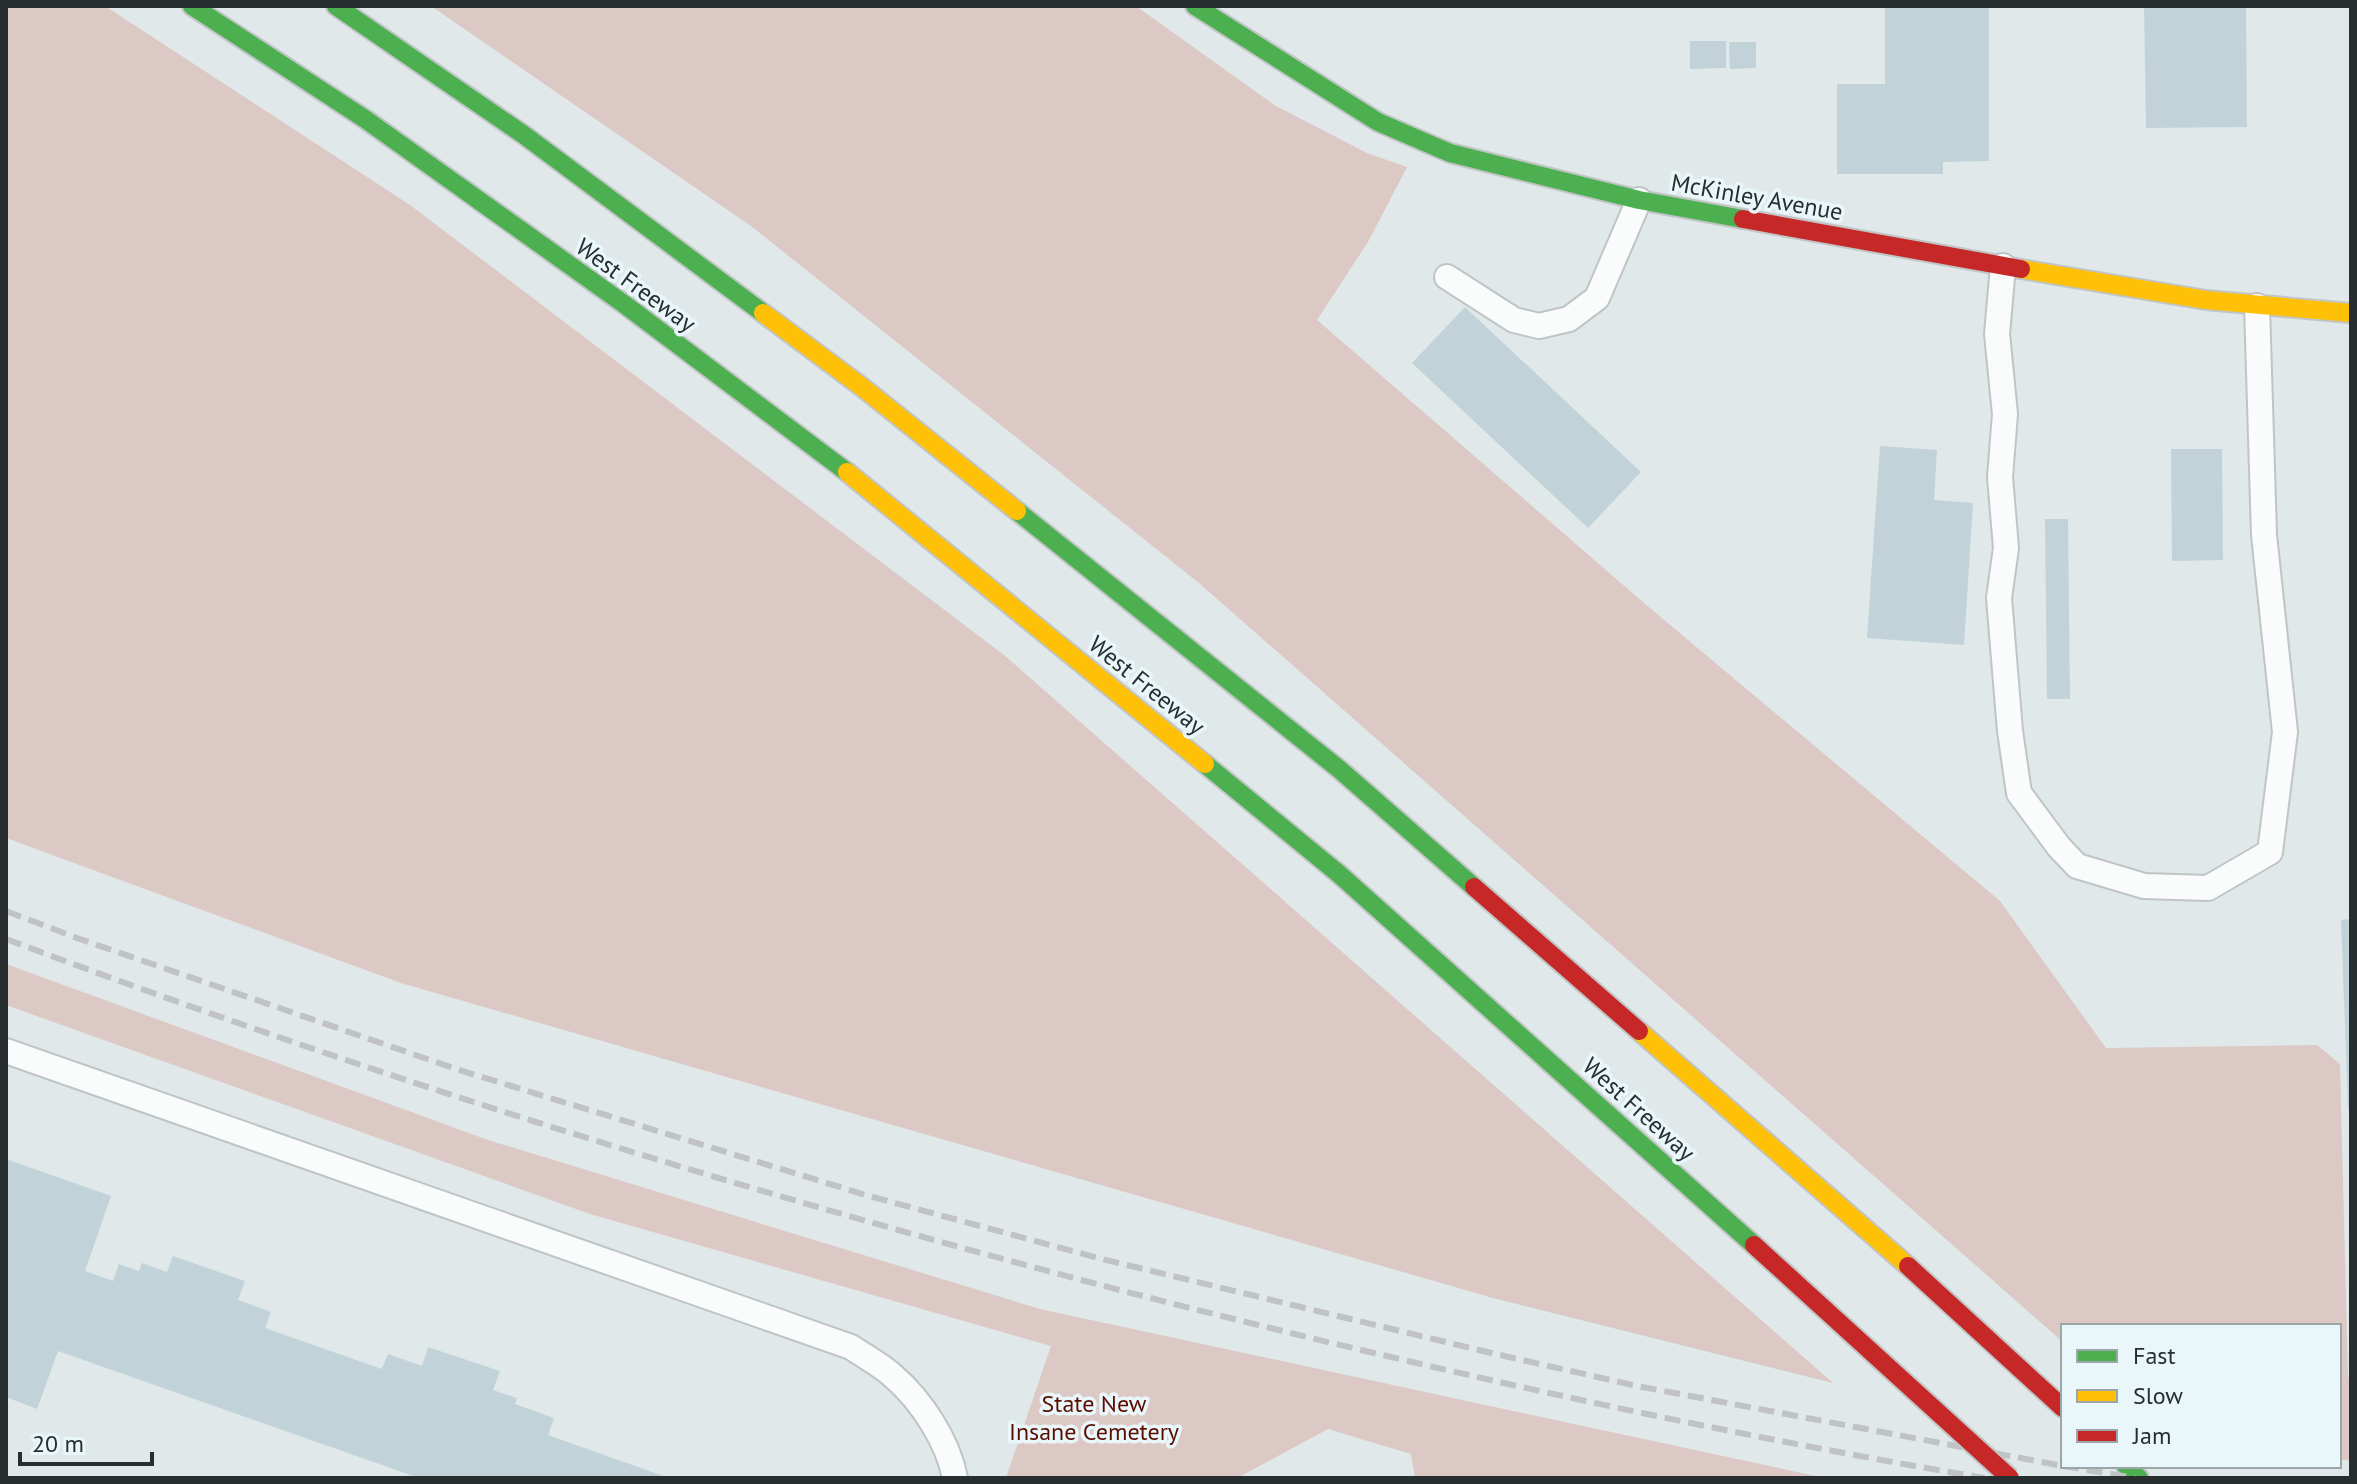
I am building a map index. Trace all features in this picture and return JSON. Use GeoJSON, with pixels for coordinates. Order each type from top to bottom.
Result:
{"type":"FeatureCollection","features":[{"type":"Feature","properties":{"kind":"main road","name":"West Freeway"},"geometry":{"type":"LineString","coordinates":[[192,6],[365,119],[585,276],[877,495],[1339,874],[2010,1478]]}},
{"type":"Feature","properties":{"kind":"main road"},"geometry":{"type":"LineString","coordinates":[[336,6],[524,135],[862,387],[1302,739],[1908,1266],[2061,1406]]}},
{"type":"Feature","properties":{"kind":"main road","name":"McKinley Avenue"},"geometry":{"type":"LineString","coordinates":[[1195,6],[1378,122],[1450,153],[1639,200],[2003,266],[2257,306],[2351,313]]}},
{"type":"Feature","properties":{"kind":"lane"},"geometry":{"type":"LineString","coordinates":[[1447,277],[1514,320],[1539,326],[1569,319],[1597,298],[1639,200]]}},
{"type":"Feature","properties":{"kind":"lane"},"geometry":{"type":"LineString","coordinates":[[2003,266],[1997,334],[2005,414],[2000,477],[2006,548],[1999,598],[2010,731],[2019,793],[2077,866],[2144,886],[2208,888],[2270,852],[2285,732],[2264,535],[2257,306]]}},
{"type":"Feature","properties":{"kind":"lane"},"geometry":{"type":"LineString","coordinates":[[6,1051],[851,1347],[893,1376],[929,1417],[953,1465],[955,1478]]}},
{"type":"Feature","properties":{"kind":"green space"},"geometry":{"type":"Polygon","coordinates":[[[6,6],[105,6],[410,205],[1004,655],[1833,1383],[1493,1298],[401,983],[6,838],[6,6]]]}},
{"type":"Feature","properties":{"kind":"green space"},"geometry":{"type":"Polygon","coordinates":[[[431,6],[1136,6],[1276,106],[1367,153],[1407,167],[1368,242],[1317,320],[1651,609],[2000,901],[2106,1048],[2317,1045],[2340,1064],[2351,1461],[2341,1459],[2341,1324],[2061,1324],[2061,1340],[1199,583],[751,226],[431,6]]]}},
{"type":"Feature","properties":{"kind":"green space","name":"State New Insane Cemetery"},"geometry":{"type":"Polygon","coordinates":[[[6,964],[488,1140],[1040,1309],[1825,1478],[1415,1478],[1411,1454],[1328,1429],[1237,1478],[1006,1478],[1051,1346],[590,1214],[6,1005],[6,964]]]}},
{"type":"Feature","properties":{"kind":"building"},"geometry":{"type":"Polygon","coordinates":[[[1885,6],[1989,6],[1989,161],[1943,162],[1943,174],[1837,174],[1837,84],[1885,84],[1885,6]]]}},
{"type":"Feature","properties":{"kind":"building"},"geometry":{"type":"Polygon","coordinates":[[[2144,6],[2246,6],[2247,127],[2146,128],[2144,6]]]}},
{"type":"Feature","properties":{"kind":"building"},"geometry":{"type":"Polygon","coordinates":[[[1690,41],[1726,41],[1726,68],[1690,69],[1690,41]]]}},
{"type":"Feature","properties":{"kind":"building"},"geometry":{"type":"Polygon","coordinates":[[[1729,42],[1756,42],[1756,68],[1730,69],[1729,42]]]}},
{"type":"Feature","properties":{"kind":"building"},"geometry":{"type":"Polygon","coordinates":[[[1465,307],[1641,472],[1588,528],[1412,363],[1465,307]]]}},
{"type":"Feature","properties":{"kind":"building"},"geometry":{"type":"Polygon","coordinates":[[[1880,446],[1937,450],[1934,500],[1973,503],[1964,645],[1867,638],[1880,446]]]}},
{"type":"Feature","properties":{"kind":"building"},"geometry":{"type":"Polygon","coordinates":[[[2171,449],[2222,449],[2223,560],[2172,561],[2171,449]]]}},
{"type":"Feature","properties":{"kind":"building"},"geometry":{"type":"Polygon","coordinates":[[[2045,519],[2068,519],[2070,699],[2047,699],[2045,519]]]}},
{"type":"Feature","properties":{"kind":"building"},"geometry":{"type":"Polygon","coordinates":[[[2351,919],[2351,1109],[2348,1109],[2341,920],[2351,919]]]}},
{"type":"Feature","properties":{"kind":"building"},"geometry":{"type":"Polygon","coordinates":[[[6,1159],[111,1196],[85,1271],[113,1281],[119,1264],[139,1271],[142,1263],[167,1272],[173,1256],[245,1281],[238,1300],[271,1312],[265,1328],[382,1369],[388,1354],[422,1366],[428,1347],[500,1371],[493,1390],[517,1398],[515,1404],[554,1418],[548,1435],[669,1478],[419,1478],[58,1351],[37,1409],[6,1397],[6,1159]]]}},
{"type":"Feature","properties":{"kind":"railway"},"geometry":{"type":"LineString","coordinates":[[6,911],[456,1069],[869,1196],[1102,1259],[1637,1386],[2061,1466]]}},
{"type":"Feature","properties":{"kind":"railway"},"geometry":{"type":"LineString","coordinates":[[6,939],[144,990],[422,1085],[703,1173],[985,1254],[1234,1319],[1554,1394],[1768,1439],[1984,1478]]}},
{"type":"Feature","properties":{"kind":"railway"},"geometry":{"type":"LineString","coordinates":[[2075,1468],[2135,1478]]}},
{"type":"Feature","properties":{"kind":"traffic: fast"},"geometry":{"type":"LineString","coordinates":[[192,6],[365,119],[624,304],[847,472]]}},
{"type":"Feature","properties":{"kind":"traffic: fast"},"geometry":{"type":"LineString","coordinates":[[336,6],[524,135],[763,313]]}},
{"type":"Feature","properties":{"kind":"traffic: fast"},"geometry":{"type":"LineString","coordinates":[[1195,6],[1378,122],[1450,153],[1639,200],[1743,219]]}},
{"type":"Feature","properties":{"kind":"traffic: fast"},"geometry":{"type":"LineString","coordinates":[[1017,511],[1339,769],[1474,887]]}},
{"type":"Feature","properties":{"kind":"traffic: fast"},"geometry":{"type":"LineString","coordinates":[[1205,764],[1339,874],[1754,1245]]}},
{"type":"Feature","properties":{"kind":"traffic: fast"},"geometry":{"type":"LineString","coordinates":[[2128,1468],[2139,1478]]}},
{"type":"Feature","properties":{"kind":"traffic: slow"},"geometry":{"type":"LineString","coordinates":[[2021,269],[2206,300],[2351,313]]}},
{"type":"Feature","properties":{"kind":"traffic: slow"},"geometry":{"type":"LineString","coordinates":[[763,313],[862,387],[1017,511]]}},
{"type":"Feature","properties":{"kind":"traffic: slow"},"geometry":{"type":"LineString","coordinates":[[847,472],[1205,764]]}},
{"type":"Feature","properties":{"kind":"traffic: slow"},"geometry":{"type":"LineString","coordinates":[[1639,1031],[1908,1266]]}},
{"type":"Feature","properties":{"kind":"traffic: jam"},"geometry":{"type":"LineString","coordinates":[[1743,219],[2021,269]]}},
{"type":"Feature","properties":{"kind":"traffic: jam"},"geometry":{"type":"LineString","coordinates":[[1474,887],[1639,1031]]}},
{"type":"Feature","properties":{"kind":"traffic: jam"},"geometry":{"type":"LineString","coordinates":[[1754,1245],[2010,1478]]}},
{"type":"Feature","properties":{"kind":"traffic: jam"},"geometry":{"type":"LineString","coordinates":[[1908,1266],[2061,1406]]}}]}
